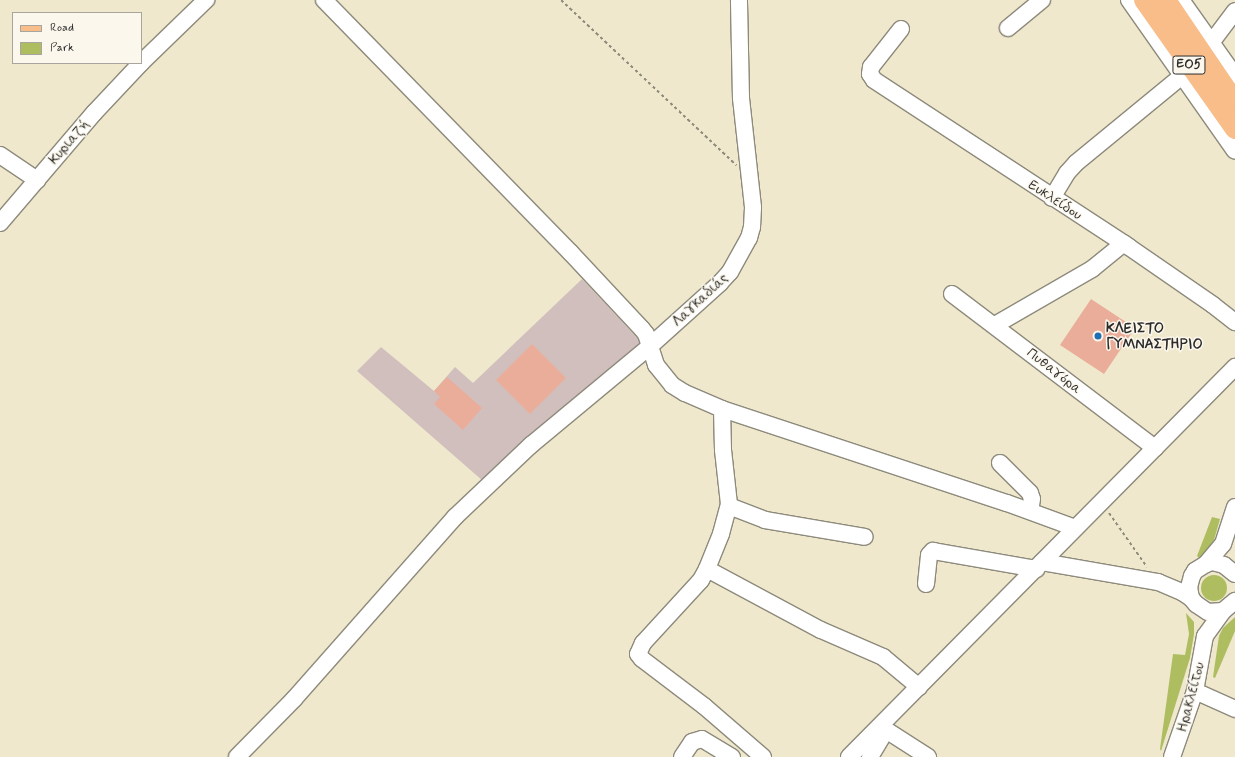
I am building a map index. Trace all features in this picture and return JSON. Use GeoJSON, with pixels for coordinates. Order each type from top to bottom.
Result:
{"type":"FeatureCollection","features":[{"type":"Feature","properties":{"kind":"main road","name":"ΕΟ5"},"geometry":{"type":"LineString","coordinates":[[1144,0],[1235,129]]}},
{"type":"Feature","properties":{"kind":"main road","name":"ΕΟ5"},"geometry":{"type":"LineString","coordinates":[[1166,0],[1235,102]]}},
{"type":"Feature","properties":{"kind":"street","name":"Κυριαζή"},"geometry":{"type":"LineString","coordinates":[[142,62],[206,0]]}},
{"type":"Feature","properties":{"kind":"street"},"geometry":{"type":"LineString","coordinates":[[324,0],[570,252],[642,329],[646,334],[656,365],[672,386],[722,409],[1030,511],[1075,528]]}},
{"type":"Feature","properties":{"kind":"street","name":"Λαγκαδιάς"},"geometry":{"type":"LineString","coordinates":[[237,757],[294,699],[456,517],[531,445],[649,346],[720,283],[730,272],[741,255],[749,238],[752,226],[751,180],[741,98],[739,0]]}},
{"type":"Feature","properties":{"kind":"street"},"geometry":{"type":"LineString","coordinates":[[1008,28],[1042,0]]}},
{"type":"Feature","properties":{"kind":"street"},"geometry":{"type":"LineString","coordinates":[[1129,0],[1235,151]]}},
{"type":"Feature","properties":{"kind":"street"},"geometry":{"type":"LineString","coordinates":[[1181,0],[1235,76]]}},
{"type":"Feature","properties":{"kind":"street"},"geometry":{"type":"LineString","coordinates":[[1211,43],[1235,11]]}},
{"type":"Feature","properties":{"kind":"street","name":"Ευκλείδου"},"geometry":{"type":"LineString","coordinates":[[900,29],[871,67],[870,74],[874,80],[1052,198],[1124,243],[1214,305],[1235,322]]}},
{"type":"Feature","properties":{"kind":"street","name":"Κυριαζή"},"geometry":{"type":"LineString","coordinates":[[0,223],[94,113],[140,64]]}},
{"type":"Feature","properties":{"kind":"street"},"geometry":{"type":"LineString","coordinates":[[1052,198],[1067,172],[1076,163],[1183,75]]}},
{"type":"Feature","properties":{"kind":"street"},"geometry":{"type":"LineString","coordinates":[[0,155],[37,180]]}},
{"type":"Feature","properties":{"kind":"street"},"geometry":{"type":"LineString","coordinates":[[995,325],[1092,268],[1124,243]]}},
{"type":"Feature","properties":{"kind":"street","name":"Πυθαγόρα"},"geometry":{"type":"LineString","coordinates":[[952,294],[995,325],[1155,448]]}},
{"type":"Feature","properties":{"kind":"street"},"geometry":{"type":"LineString","coordinates":[[849,757],[883,728],[919,687],[1235,368]]}},
{"type":"Feature","properties":{"kind":"street"},"geometry":{"type":"LineString","coordinates":[[722,409],[722,450],[729,506],[707,569],[695,587],[643,643],[638,654],[642,659],[704,706],[763,757]]}},
{"type":"Feature","properties":{"kind":"street"},"geometry":{"type":"LineString","coordinates":[[1000,463],[1030,493],[1032,499],[1030,511]]}},
{"type":"Feature","properties":{"kind":"street"},"geometry":{"type":"LineString","coordinates":[[729,506],[765,520],[865,537]]}},
{"type":"Feature","properties":{"kind":"street"},"geometry":{"type":"LineString","coordinates":[[1205,636],[1189,587],[1192,576],[1200,567],[1206,564],[1216,554],[1228,532],[1235,507]]}},
{"type":"Feature","properties":{"kind":"street"},"geometry":{"type":"LineString","coordinates":[[1228,532],[1227,557],[1232,571]]}},
{"type":"Feature","properties":{"kind":"street"},"geometry":{"type":"LineString","coordinates":[[926,584],[929,555],[933,551],[1158,582],[1172,582],[1192,576]]}},
{"type":"Feature","properties":{"kind":"street"},"geometry":{"type":"LineString","coordinates":[[1206,564],[1218,563],[1232,571]]}},
{"type":"Feature","properties":{"kind":"street"},"geometry":{"type":"LineString","coordinates":[[707,569],[821,630],[883,657],[919,687]]}},
{"type":"Feature","properties":{"kind":"street"},"geometry":{"type":"LineString","coordinates":[[1158,582],[1182,592],[1208,612],[1232,603]]}},
{"type":"Feature","properties":{"kind":"street"},"geometry":{"type":"LineString","coordinates":[[1205,636],[1232,603]]}},
{"type":"Feature","properties":{"kind":"street","name":"Ηρακλείτου"},"geometry":{"type":"LineString","coordinates":[[1172,757],[1195,691],[1205,636]]}},
{"type":"Feature","properties":{"kind":"street"},"geometry":{"type":"LineString","coordinates":[[1195,691],[1235,709]]}},
{"type":"Feature","properties":{"kind":"street"},"geometry":{"type":"LineString","coordinates":[[870,757],[883,728]]}},
{"type":"Feature","properties":{"kind":"street"},"geometry":{"type":"LineString","coordinates":[[883,728],[928,757]]}},
{"type":"Feature","properties":{"kind":"street"},"geometry":{"type":"LineString","coordinates":[[682,757],[692,742],[702,738],[732,757]]}},
{"type":"Feature","properties":{"kind":"path"},"geometry":{"type":"LineString","coordinates":[[561,0],[751,180]]}},
{"type":"Feature","properties":{"kind":"path"},"geometry":{"type":"LineString","coordinates":[[1101,502],[1158,582]]}},
{"type":"Feature","properties":{"kind":"shaded area"},"geometry":{"type":"Polygon","coordinates":[[[582,279],[642,343],[483,481],[357,371],[381,347],[434,391],[455,367],[473,383],[582,279]]]}},
{"type":"Feature","properties":{"kind":"green space"},"geometry":{"type":"Polygon","coordinates":[[[1212,517],[1220,519],[1214,540],[1200,559],[1197,556],[1212,517]]]}},
{"type":"Feature","properties":{"kind":"green space"},"geometry":{"type":"Polygon","coordinates":[[[1214,575],[1223,579],[1227,588],[1223,597],[1214,601],[1205,597],[1201,588],[1205,579],[1214,575]]]}},
{"type":"Feature","properties":{"kind":"green space"},"geometry":{"type":"Polygon","coordinates":[[[1186,613],[1194,622],[1194,634],[1190,658],[1161,751],[1160,749],[1173,654],[1185,655],[1189,634],[1186,613]]]}},
{"type":"Feature","properties":{"kind":"green space"},"geometry":{"type":"Polygon","coordinates":[[[1235,617],[1235,631],[1215,678],[1213,677],[1219,636],[1223,628],[1235,617]]]}},
{"type":"Feature","properties":{"kind":"building","name":"ΚΛΕΙΣΤΟ ΓΥΜΝΑΣΤΗΡΙΟ"},"geometry":{"type":"Polygon","coordinates":[[[1091,299],[1135,328],[1104,374],[1060,345],[1091,299]]]}},
{"type":"Feature","properties":{"kind":"building"},"geometry":{"type":"Polygon","coordinates":[[[532,344],[566,378],[530,414],[496,380],[532,344]]]}},
{"type":"Feature","properties":{"kind":"building"},"geometry":{"type":"Polygon","coordinates":[[[447,377],[482,408],[463,430],[434,404],[440,397],[434,391],[447,377]]]}},
{"type":"Feature","properties":{"kind":"place","name":"ΚΛΕΙΣΤΟ ΓΥΜΝΑΣΤΗΡΙΟ"},"geometry":{"type":"Point","coordinates":[1098,336]}}]}
